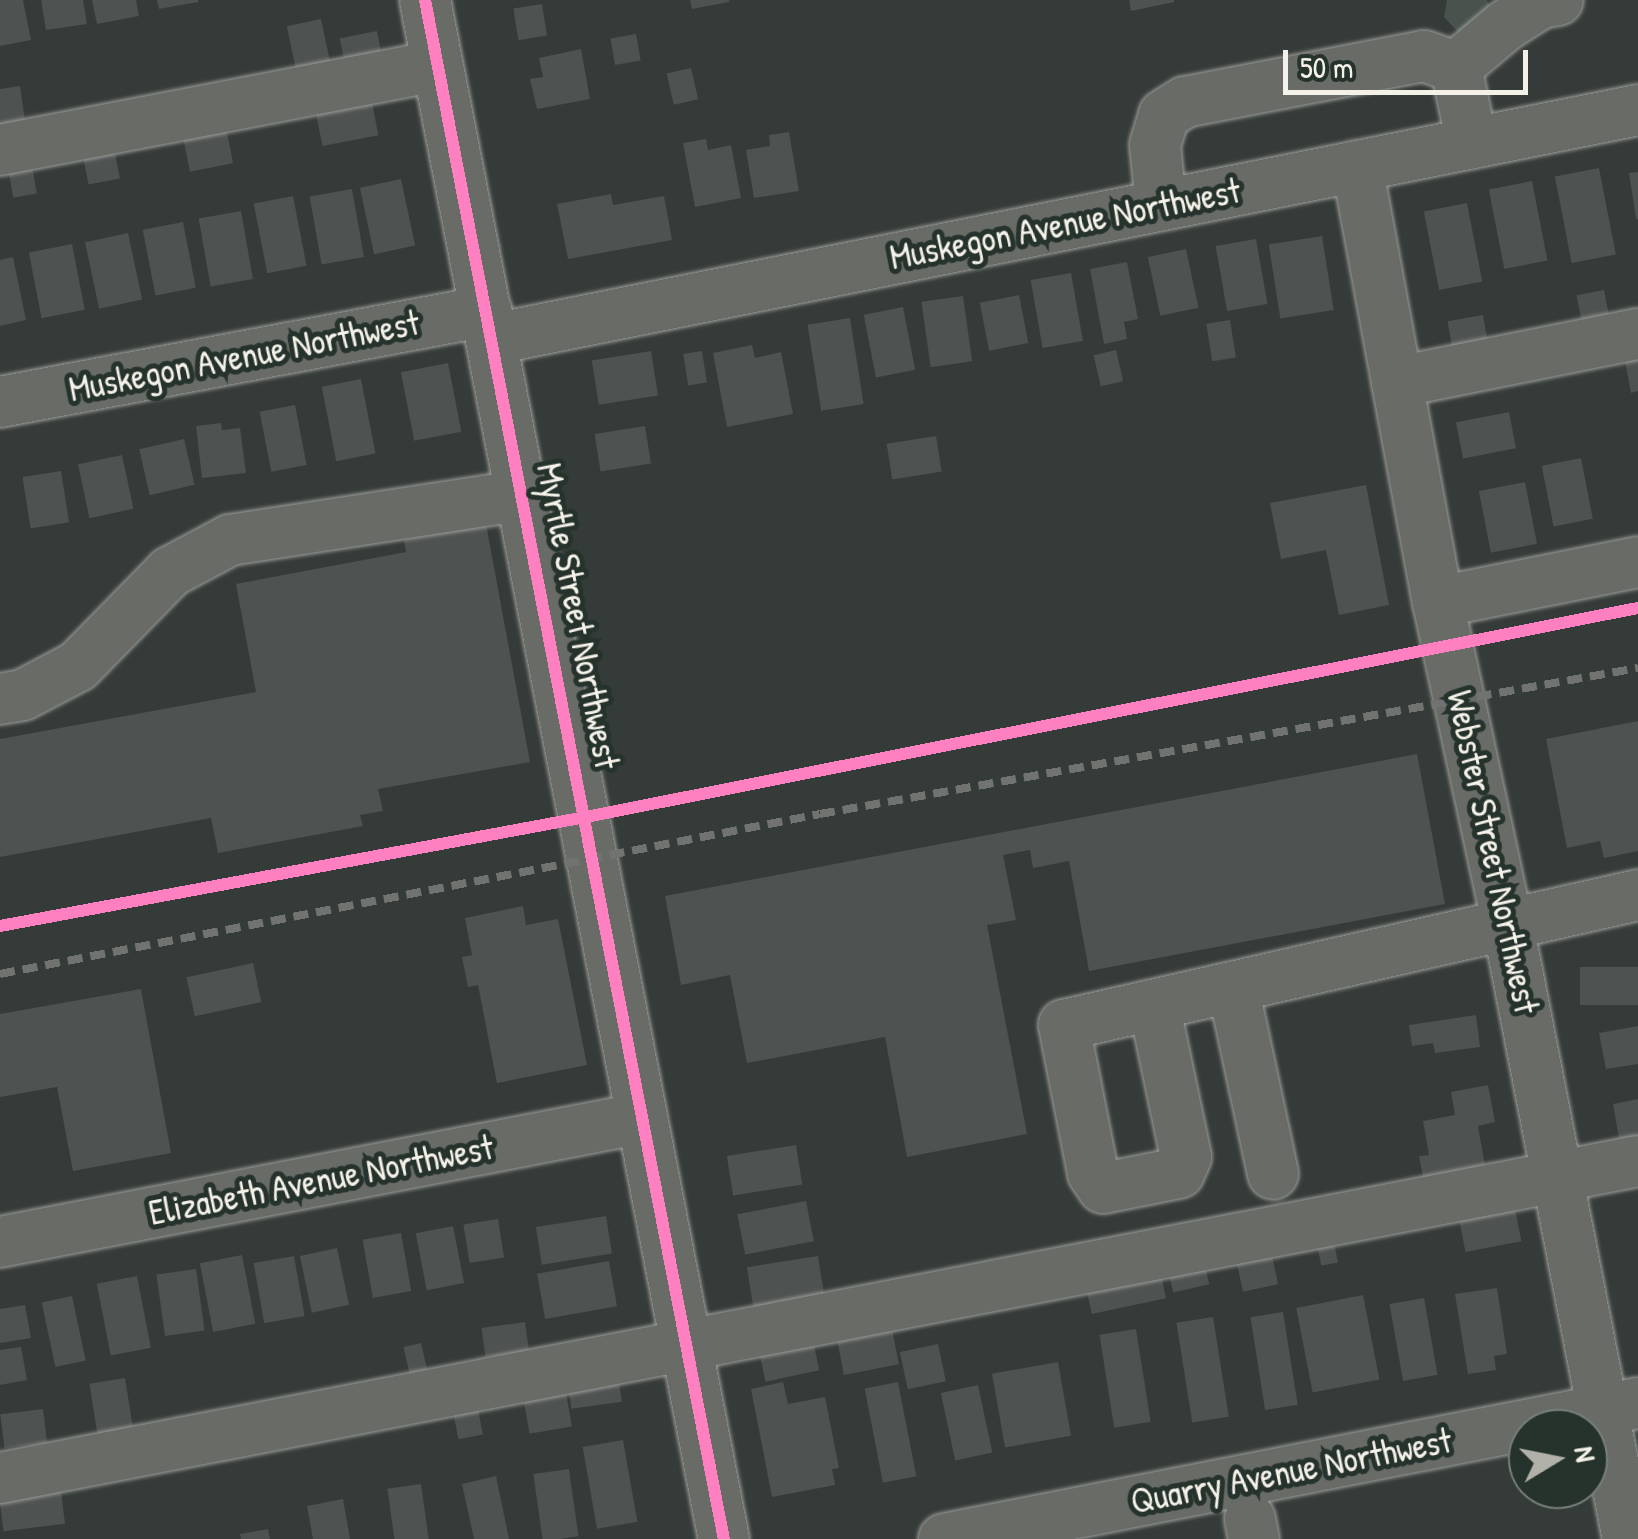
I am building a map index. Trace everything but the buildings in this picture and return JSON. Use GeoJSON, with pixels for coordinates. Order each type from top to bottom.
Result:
{"type":"FeatureCollection","features":[{"type":"Feature","properties":{"kind":"street","name":"Myrtle Street Northwest"},"geometry":{"type":"LineString","coordinates":[[425,0],[724,1539]]}},
{"type":"Feature","properties":{"kind":"street"},"geometry":{"type":"LineString","coordinates":[[1456,67],[1506,25],[1541,3],[1558,0]]}},
{"type":"Feature","properties":{"kind":"street"},"geometry":{"type":"LineString","coordinates":[[1161,205],[1155,145],[1164,115],[1184,102],[1424,56],[1456,67]]}},
{"type":"Feature","properties":{"kind":"street"},"geometry":{"type":"LineString","coordinates":[[0,150],[437,66]]}},
{"type":"Feature","properties":{"kind":"street"},"geometry":{"type":"LineString","coordinates":[[1456,67],[1472,144]]}},
{"type":"Feature","properties":{"kind":"street","name":"Muskegon Avenue Northwest"},"geometry":{"type":"LineString","coordinates":[[0,402],[490,325],[1161,205],[1638,110]]}},
{"type":"Feature","properties":{"kind":"street","name":"Webster Street Northwest"},"geometry":{"type":"LineString","coordinates":[[1358,166],[1438,602],[1559,1176],[1620,1406],[1628,1539]]}},
{"type":"Feature","properties":{"kind":"street"},"geometry":{"type":"LineString","coordinates":[[1397,382],[1638,334]]}},
{"type":"Feature","properties":{"kind":"street"},"geometry":{"type":"LineString","coordinates":[[0,699],[23,695],[78,666],[170,572],[230,540],[524,495]]}},
{"type":"Feature","properties":{"kind":"street"},"geometry":{"type":"LineString","coordinates":[[1438,602],[1638,562]]}},
{"type":"Feature","properties":{"kind":"street"},"geometry":{"type":"LineString","coordinates":[[1154,1005],[1638,895]]}},
{"type":"Feature","properties":{"kind":"street"},"geometry":{"type":"LineString","coordinates":[[1233,987],[1273,1174]]}},
{"type":"Feature","properties":{"kind":"street","name":"Elizabeth Avenue Northwest"},"geometry":{"type":"LineString","coordinates":[[0,1242],[642,1118]]}},
{"type":"Feature","properties":{"kind":"street"},"geometry":{"type":"LineString","coordinates":[[0,1478],[1638,1161]]}},
{"type":"Feature","properties":{"kind":"street","name":"Quarry Avenue Northwest"},"geometry":{"type":"LineString","coordinates":[[944,1539],[1137,1520],[1620,1406]]}},
{"type":"Feature","properties":{"kind":"shaded area"},"geometry":{"type":"Polygon","coordinates":[[[1447,0],[1487,0],[1490,8],[1460,34],[1444,17],[1447,0]]]}},
{"type":"Feature","properties":{"kind":"railway"},"geometry":{"type":"LineString","coordinates":[[0,974],[820,814],[1638,668]]}},
{"type":"Feature","properties":{"kind":"cycle path"},"geometry":{"type":"LineString","coordinates":[[425,0],[724,1539]]}},
{"type":"Feature","properties":{"kind":"cycle path"},"geometry":{"type":"LineString","coordinates":[[0,926],[586,817],[1638,608]]}}]}
